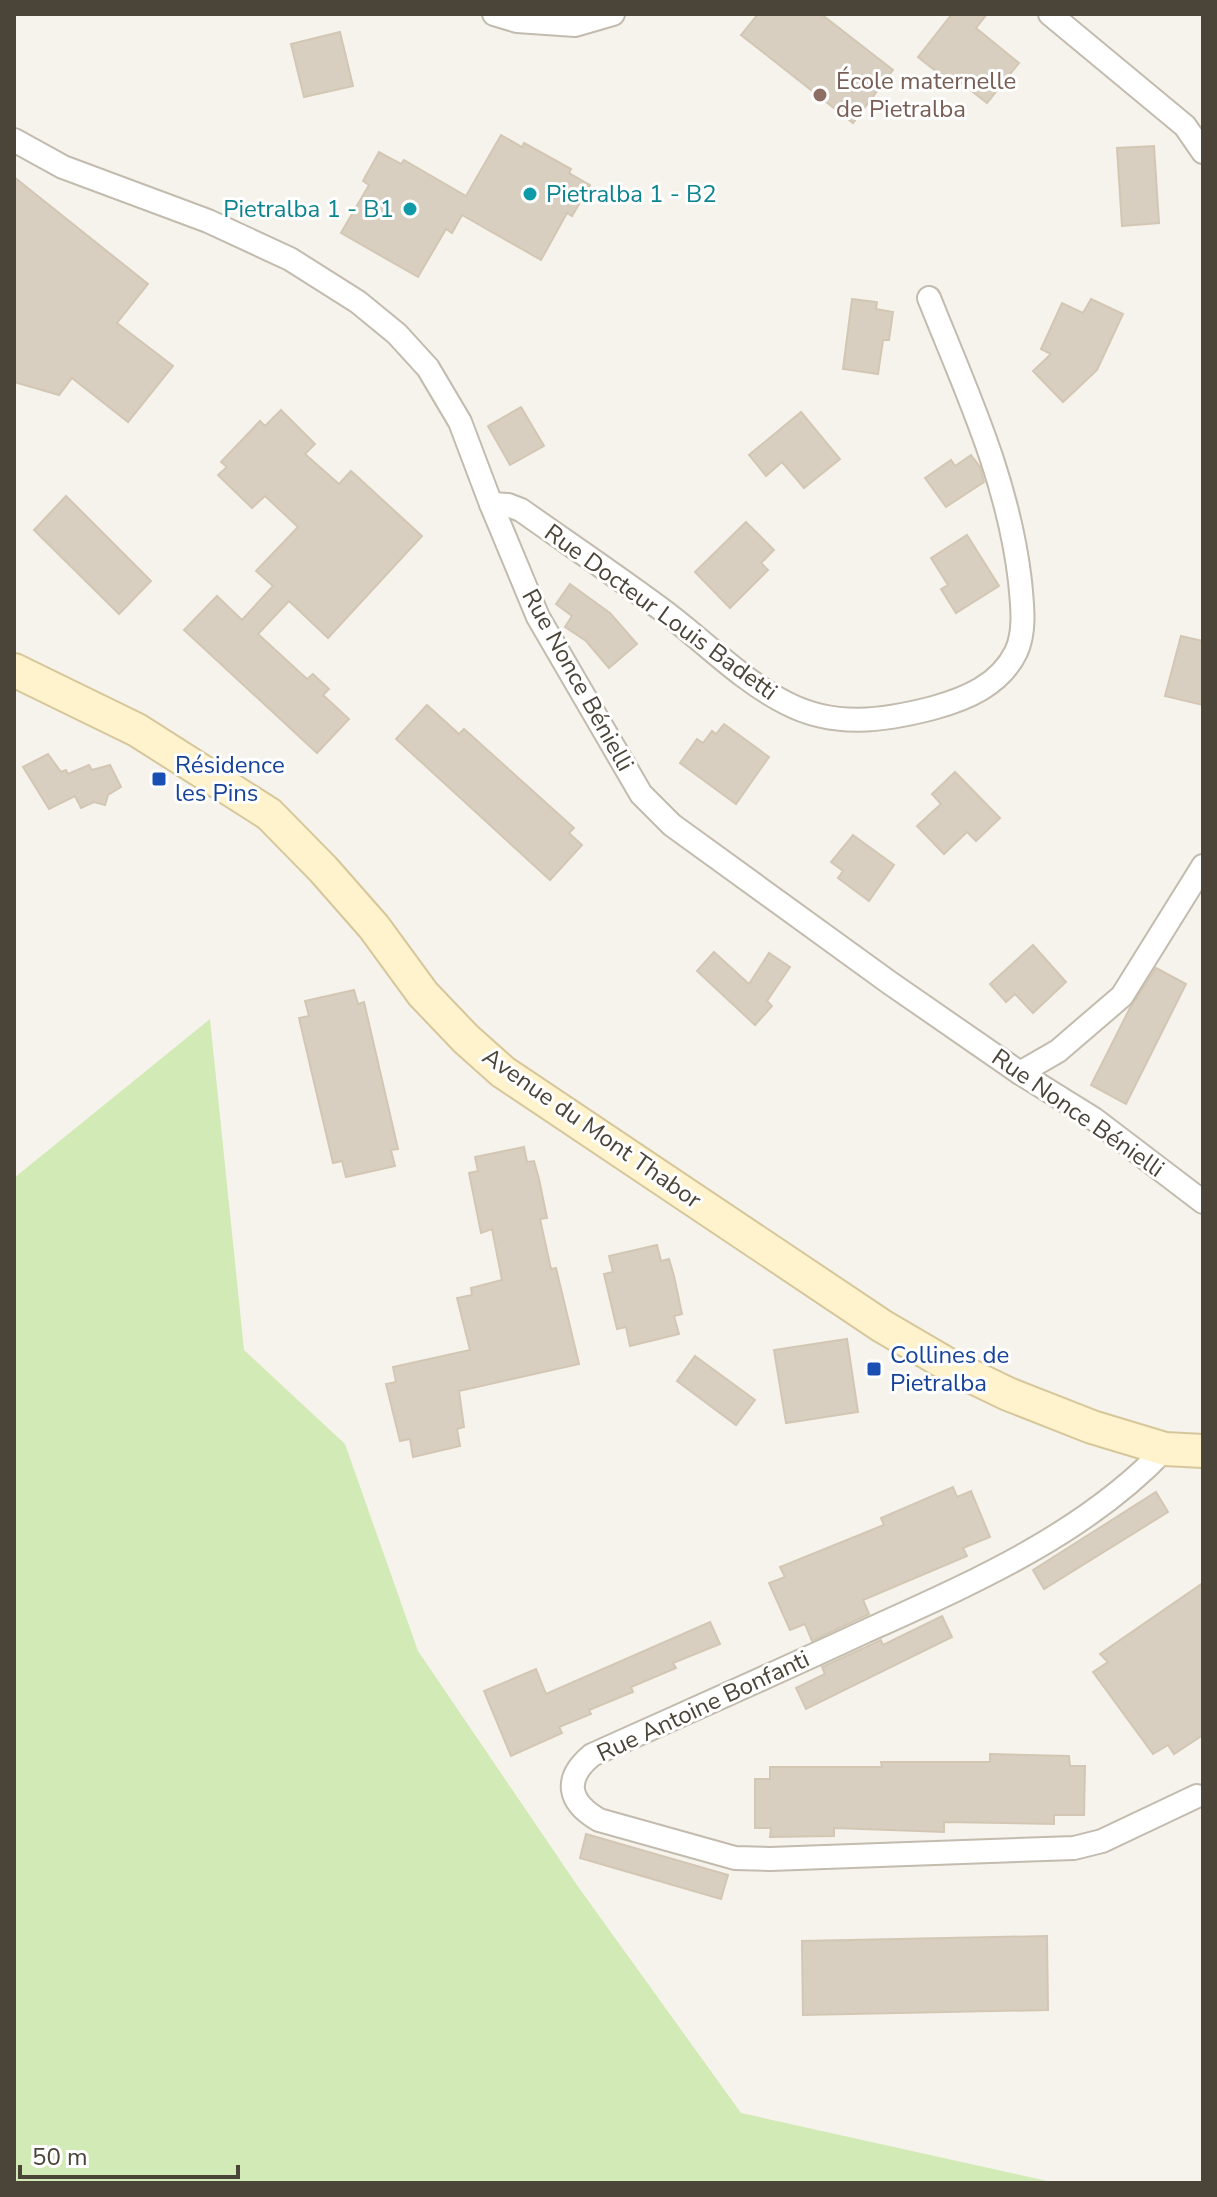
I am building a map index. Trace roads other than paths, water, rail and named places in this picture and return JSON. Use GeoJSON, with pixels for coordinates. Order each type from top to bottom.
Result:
{"type":"FeatureCollection","features":[{"type":"Feature","properties":{"kind":"street"},"geometry":{"type":"LineString","coordinates":[[494,14],[517,21],[575,25],[613,14]]}},
{"type":"Feature","properties":{"kind":"street"},"geometry":{"type":"LineString","coordinates":[[1050,14],[1185,126],[1203,152]]}},
{"type":"Feature","properties":{"kind":"street","name":"Rue Nonce Bénielli"},"geometry":{"type":"LineString","coordinates":[[14,140],[63,167],[208,221],[290,259],[358,302],[397,334],[428,368],[460,422],[538,617],[641,794],[672,825],[890,983],[1020,1073],[1094,1119],[1203,1202]]}},
{"type":"Feature","properties":{"kind":"street","name":"Rue Docteur Louis Badetti"},"geometry":{"type":"LineString","coordinates":[[491,504],[521,510],[667,613],[738,672],[785,703],[817,717],[856,721],[891,718],[937,707],[978,692],[1003,672],[1017,651],[1023,614],[1015,544],[995,463],[929,298]]}},
{"type":"Feature","properties":{"kind":"street","name":"Avenue du Mont Thabor"},"geometry":{"type":"LineString","coordinates":[[14,670],[137,730],[269,814],[374,927],[423,994],[503,1072],[882,1326],[1008,1394],[1092,1427],[1165,1449],[1203,1451]]}},
{"type":"Feature","properties":{"kind":"street"},"geometry":{"type":"LineString","coordinates":[[1020,1073],[1058,1051],[1122,996],[1203,866]]}},
{"type":"Feature","properties":{"kind":"street","name":"Rue Antoine Bonfanti"},"geometry":{"type":"LineString","coordinates":[[1165,1449],[1141,1475],[1113,1497],[1024,1554],[961,1588],[592,1755],[579,1766],[572,1786],[574,1798],[582,1811],[599,1820],[735,1858],[770,1859],[1074,1848],[1102,1841],[1197,1796]]}},
{"type":"Feature","properties":{"kind":"place","name":"École maternelle de Pietralba"},"geometry":{"type":"Point","coordinates":[820,95]}},
{"type":"Feature","properties":{"kind":"place","name":"Pietralba 1 - B2"},"geometry":{"type":"Point","coordinates":[530,194]}},
{"type":"Feature","properties":{"kind":"place","name":"Pietralba 1 - B1"},"geometry":{"type":"Point","coordinates":[410,209]}},
{"type":"Feature","properties":{"kind":"place","name":"Résidence les Pins"},"geometry":{"type":"Point","coordinates":[159,779]}},
{"type":"Feature","properties":{"kind":"place","name":"Collines de Pietralba"},"geometry":{"type":"Point","coordinates":[874,1369]}}]}
